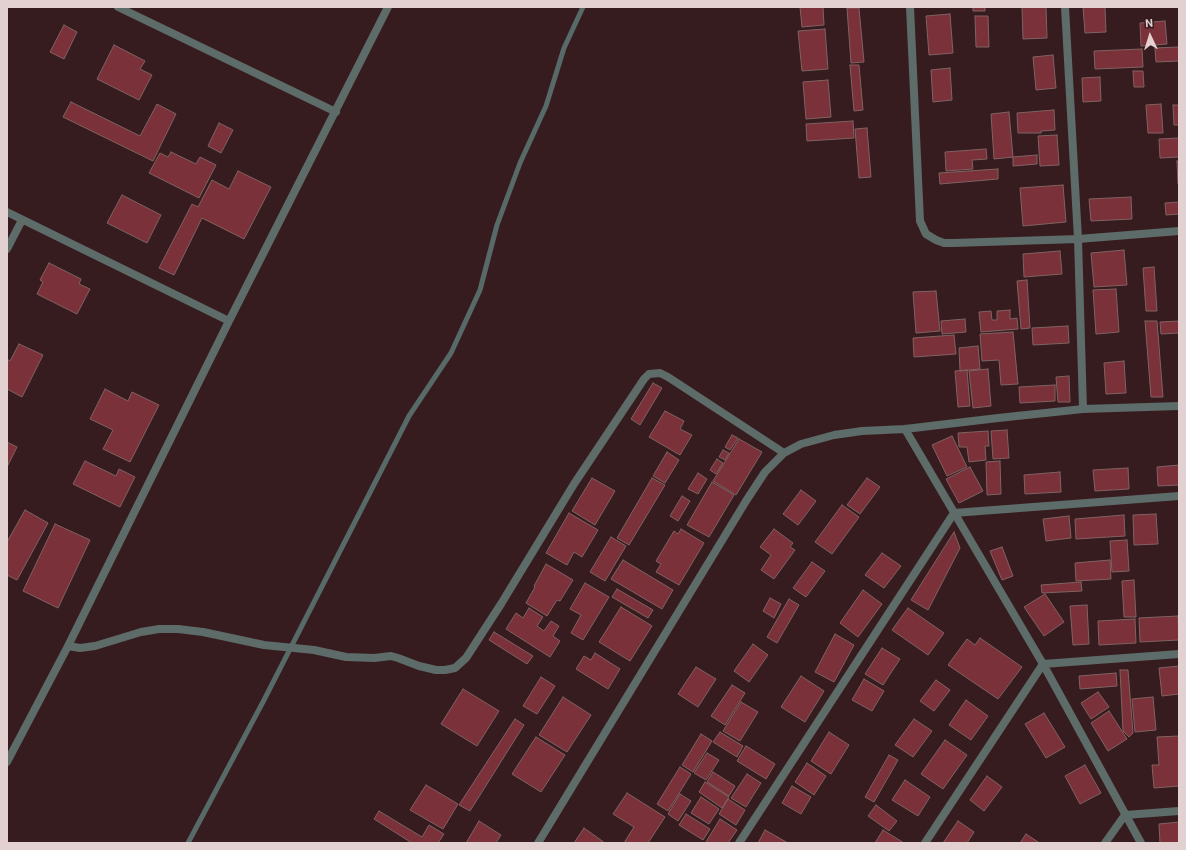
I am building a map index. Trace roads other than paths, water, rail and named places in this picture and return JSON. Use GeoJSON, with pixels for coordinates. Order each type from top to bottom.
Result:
{"type":"FeatureCollection","features":[{"type":"Feature","properties":{"kind":"street"},"geometry":{"type":"LineString","coordinates":[[118,7],[336,112]]}},
{"type":"Feature","properties":{"kind":"street"},"geometry":{"type":"LineString","coordinates":[[8,757],[68,646],[388,7]]}},
{"type":"Feature","properties":{"kind":"street"},"geometry":{"type":"LineString","coordinates":[[910,7],[920,221],[926,234],[940,241],[953,244],[1078,239],[1179,231]]}},
{"type":"Feature","properties":{"kind":"street"},"geometry":{"type":"LineString","coordinates":[[1065,7],[1078,239],[1083,410]]}},
{"type":"Feature","properties":{"kind":"street"},"geometry":{"type":"LineString","coordinates":[[7,212],[230,321]]}},
{"type":"Feature","properties":{"kind":"street"},"geometry":{"type":"LineString","coordinates":[[7,249],[22,220]]}},
{"type":"Feature","properties":{"kind":"street"},"geometry":{"type":"LineString","coordinates":[[68,646],[80,648],[95,646],[141,632],[159,629],[178,629],[209,633],[264,645],[314,650],[346,657],[374,658],[391,656],[419,666],[436,670],[455,668],[466,658],[502,604],[574,484],[648,374],[660,373],[668,377],[784,453]]}},
{"type":"Feature","properties":{"kind":"street"},"geometry":{"type":"LineString","coordinates":[[538,843],[746,501],[765,472],[784,453],[801,444],[834,435],[862,431],[905,429],[1083,410],[1179,406]]}},
{"type":"Feature","properties":{"kind":"street"},"geometry":{"type":"LineString","coordinates":[[905,429],[1043,664],[1125,815],[1142,843]]}},
{"type":"Feature","properties":{"kind":"street"},"geometry":{"type":"LineString","coordinates":[[954,513],[1179,496]]}},
{"type":"Feature","properties":{"kind":"street"},"geometry":{"type":"LineString","coordinates":[[739,843],[954,513]]}},
{"type":"Feature","properties":{"kind":"street"},"geometry":{"type":"LineString","coordinates":[[1043,664],[1179,654]]}},
{"type":"Feature","properties":{"kind":"street"},"geometry":{"type":"LineString","coordinates":[[925,843],[1043,664]]}},
{"type":"Feature","properties":{"kind":"street"},"geometry":{"type":"LineString","coordinates":[[1125,815],[1179,811]]}},
{"type":"Feature","properties":{"kind":"street"},"geometry":{"type":"LineString","coordinates":[[1105,843],[1125,815]]}},
{"type":"Feature","properties":{"kind":"waterway"},"geometry":{"type":"LineString","coordinates":[[188,843],[264,700],[409,416],[451,353],[480,290],[497,225],[520,163],[546,106],[564,48],[583,7]]}}]}
